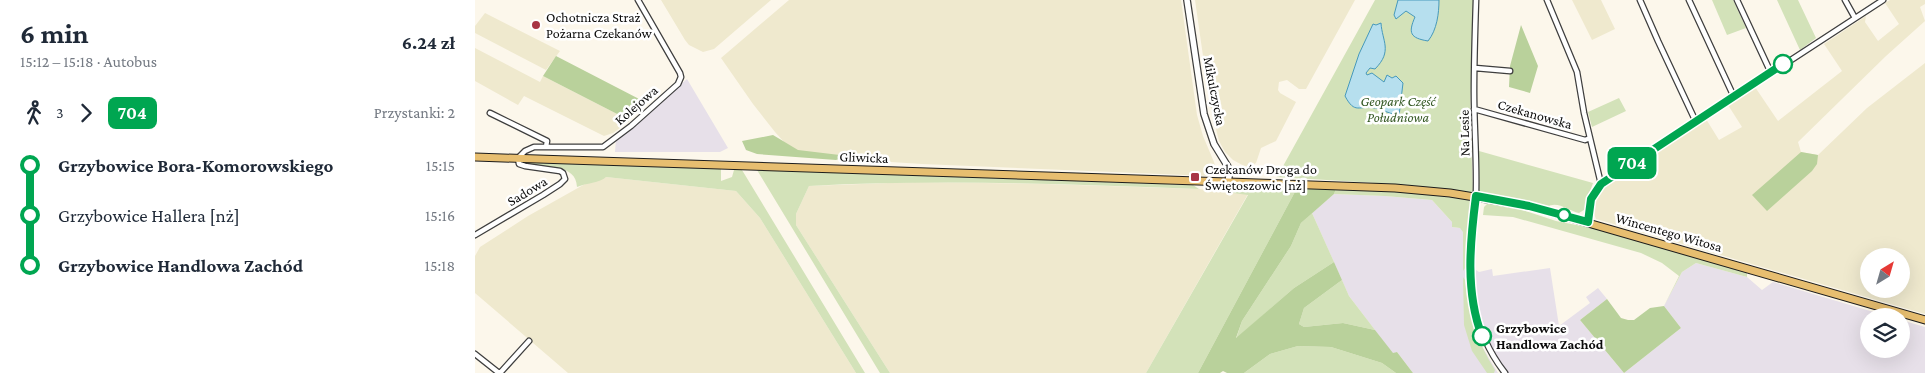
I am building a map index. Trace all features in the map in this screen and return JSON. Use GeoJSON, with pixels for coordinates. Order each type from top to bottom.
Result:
{"type":"FeatureCollection","features":[{"type":"Feature","properties":{"kind":"main road","name":"Gliwicka"},"geometry":{"type":"LineString","coordinates":[[475,157],[1253,183]]}},
{"type":"Feature","properties":{"kind":"main road","name":"Wincentego Witosa"},"geometry":{"type":"LineString","coordinates":[[1253,183],[1395,188],[1476,196],[1529,206],[1925,320]]}},
{"type":"Feature","properties":{"kind":"street","name":"Kolejowa"},"geometry":{"type":"LineString","coordinates":[[518,158],[525,151],[534,147],[603,147],[631,126],[678,84],[681,77],[680,72],[638,0]]}},
{"type":"Feature","properties":{"kind":"street","name":"Mikulczycka"},"geometry":{"type":"LineString","coordinates":[[1187,0],[1204,114],[1214,144],[1230,170],[1228,182]]}},
{"type":"Feature","properties":{"kind":"street","name":"Na Lesie"},"geometry":{"type":"LineString","coordinates":[[1476,0],[1474,109],[1476,196],[1471,250],[1471,291],[1484,341],[1504,373]]}},
{"type":"Feature","properties":{"kind":"street"},"geometry":{"type":"LineString","coordinates":[[1547,0],[1577,72],[1601,184]]}},
{"type":"Feature","properties":{"kind":"street"},"geometry":{"type":"LineString","coordinates":[[1641,0],[1696,122]]}},
{"type":"Feature","properties":{"kind":"street"},"geometry":{"type":"LineString","coordinates":[[1689,0],[1734,97]]}},
{"type":"Feature","properties":{"kind":"street"},"geometry":{"type":"LineString","coordinates":[[1737,0],[1771,73]]}},
{"type":"Feature","properties":{"kind":"street"},"geometry":{"type":"LineString","coordinates":[[1845,0],[1855,18]]}},
{"type":"Feature","properties":{"kind":"street"},"geometry":{"type":"LineString","coordinates":[[1588,222],[1591,199],[1601,184],[1883,0]]}},
{"type":"Feature","properties":{"kind":"street"},"geometry":{"type":"LineString","coordinates":[[1475,68],[1510,71]]}},
{"type":"Feature","properties":{"kind":"street","name":"Czekanowska"},"geometry":{"type":"LineString","coordinates":[[1474,109],[1585,140],[1590,138]]}},
{"type":"Feature","properties":{"kind":"street"},"geometry":{"type":"LineString","coordinates":[[490,113],[547,141],[547,147]]}},
{"type":"Feature","properties":{"kind":"street","name":"Sadowa"},"geometry":{"type":"LineString","coordinates":[[475,235],[549,192],[565,179],[560,170],[525,166],[519,164],[518,158]]}},
{"type":"Feature","properties":{"kind":"street"},"geometry":{"type":"LineString","coordinates":[[475,354],[499,373],[529,341]]}},
{"type":"Feature","properties":{"kind":"shaded area"},"geometry":{"type":"Polygon","coordinates":[[[661,0],[771,0],[714,49],[703,52],[689,45],[661,0]]]}},
{"type":"Feature","properties":{"kind":"shaded area"},"geometry":{"type":"Polygon","coordinates":[[[789,0],[1181,0],[1197,115],[1216,168],[1209,176],[922,164],[860,160],[800,152],[784,142],[775,132],[721,58],[789,0]]]}},
{"type":"Feature","properties":{"kind":"shaded area"},"geometry":{"type":"Polygon","coordinates":[[[1195,0],[1355,0],[1306,89],[1299,89],[1287,80],[1279,82],[1278,90],[1280,93],[1296,102],[1276,141],[1261,148],[1256,163],[1248,168],[1233,160],[1225,152],[1219,141],[1210,105],[1195,0]]]}},
{"type":"Feature","properties":{"kind":"shaded area"},"geometry":{"type":"Polygon","coordinates":[[[1572,0],[1601,0],[1615,29],[1592,40],[1572,0]]]}},
{"type":"Feature","properties":{"kind":"shaded area"},"geometry":{"type":"Polygon","coordinates":[[[1890,0],[1925,0],[1925,4],[1920,7],[1925,21],[1886,56],[1798,142],[1801,152],[1818,155],[1867,108],[1925,63],[1925,314],[1910,310],[1910,308],[1870,298],[1910,298],[1910,248],[1860,248],[1860,295],[1596,219],[1592,209],[1594,199],[1600,188],[1653,152],[1706,119],[1719,140],[1742,127],[1728,105],[1755,87],[1778,121],[1842,71],[1824,44],[1866,16],[1865,22],[1878,41],[1899,24],[1885,3],[1890,0]]]}},
{"type":"Feature","properties":{"kind":"shaded area"},"geometry":{"type":"Polygon","coordinates":[[[485,13],[560,51],[546,70],[475,33],[475,26],[485,13]]]}},
{"type":"Feature","properties":{"kind":"shaded area"},"geometry":{"type":"Polygon","coordinates":[[[475,48],[540,82],[543,76],[623,117],[628,122],[613,133],[604,136],[524,96],[518,105],[475,81],[475,48]]]}},
{"type":"Feature","properties":{"kind":"shaded area"},"geometry":{"type":"Polygon","coordinates":[[[687,79],[728,148],[720,152],[615,152],[616,139],[687,79]]]}},
{"type":"Feature","properties":{"kind":"shaded area"},"geometry":{"type":"Polygon","coordinates":[[[606,177],[736,191],[760,218],[856,373],[568,373],[475,293],[475,256],[480,247],[528,216],[585,184],[606,177]]]}},
{"type":"Feature","properties":{"kind":"shaded area"},"geometry":{"type":"Polygon","coordinates":[[[915,182],[1199,189],[1248,194],[1146,373],[890,373],[796,225],[796,214],[809,186],[915,182]]]}},
{"type":"Feature","properties":{"kind":"shaded area"},"geometry":{"type":"Polygon","coordinates":[[[1334,194],[1432,200],[1452,222],[1452,227],[1460,228],[1467,232],[1465,280],[1471,320],[1477,338],[1498,373],[1413,373],[1397,352],[1393,354],[1349,296],[1312,213],[1334,194]]]}},
{"type":"Feature","properties":{"kind":"shaded area"},"geometry":{"type":"Polygon","coordinates":[[[1696,263],[1747,277],[1762,290],[1773,282],[1860,308],[1860,358],[1910,358],[1910,323],[1925,327],[1925,373],[1624,373],[1681,328],[1664,306],[1682,272],[1696,263]]]}},
{"type":"Feature","properties":{"kind":"shaded area"},"geometry":{"type":"Polygon","coordinates":[[[1473,268],[1479,272],[1492,269],[1493,276],[1550,268],[1559,326],[1590,303],[1586,297],[1598,288],[1607,299],[1580,320],[1624,373],[1508,373],[1494,354],[1484,334],[1476,305],[1473,268]]]}},
{"type":"Feature","properties":{"kind":"green space","name":"Geopark Część Południowa"},"geometry":{"type":"Polygon","coordinates":[[[1375,0],[1474,0],[1470,113],[1473,193],[1409,185],[1277,177],[1375,0]]]}},
{"type":"Feature","properties":{"kind":"green space"},"geometry":{"type":"Polygon","coordinates":[[[1712,0],[1733,0],[1746,28],[1727,35],[1712,0]]]}},
{"type":"Feature","properties":{"kind":"green space"},"geometry":{"type":"Polygon","coordinates":[[[1777,0],[1798,0],[1816,38],[1800,50],[1777,0]]]}},
{"type":"Feature","properties":{"kind":"green space"},"geometry":{"type":"Polygon","coordinates":[[[1521,25],[1538,66],[1530,93],[1509,87],[1510,66],[1521,25]]]}},
{"type":"Feature","properties":{"kind":"green space"},"geometry":{"type":"Polygon","coordinates":[[[556,56],[643,101],[628,122],[623,117],[543,76],[556,56]]]}},
{"type":"Feature","properties":{"kind":"green space"},"geometry":{"type":"Polygon","coordinates":[[[1619,98],[1626,111],[1592,127],[1588,112],[1619,98]]]}},
{"type":"Feature","properties":{"kind":"green space"},"geometry":{"type":"Polygon","coordinates":[[[773,135],[798,150],[848,156],[836,160],[757,154],[746,150],[742,141],[773,135]]]}},
{"type":"Feature","properties":{"kind":"green space"},"geometry":{"type":"Polygon","coordinates":[[[1479,151],[1593,183],[1588,197],[1587,208],[1579,213],[1559,205],[1547,207],[1479,193],[1479,151]]]}},
{"type":"Feature","properties":{"kind":"green space"},"geometry":{"type":"Polygon","coordinates":[[[1801,152],[1818,155],[1817,164],[1812,171],[1767,211],[1752,195],[1801,152]]]}},
{"type":"Feature","properties":{"kind":"green space"},"geometry":{"type":"Polygon","coordinates":[[[525,161],[721,169],[721,181],[732,177],[734,170],[742,170],[865,373],[856,373],[760,218],[736,191],[606,177],[600,181],[577,187],[575,179],[566,170],[527,166],[524,164],[525,161]]]}},
{"type":"Feature","properties":{"kind":"green space"},"geometry":{"type":"Polygon","coordinates":[[[757,170],[1193,185],[1199,189],[955,183],[809,186],[796,214],[796,225],[890,373],[880,373],[757,170]]]}},
{"type":"Feature","properties":{"kind":"green space"},"geometry":{"type":"Polygon","coordinates":[[[1212,187],[1297,188],[1198,373],[1146,373],[1248,195],[1211,190],[1212,187]]]}},
{"type":"Feature","properties":{"kind":"green space"},"geometry":{"type":"Polygon","coordinates":[[[1297,188],[1336,189],[1334,194],[1301,223],[1291,246],[1242,321],[1236,338],[1294,288],[1334,262],[1342,280],[1304,308],[1299,324],[1304,327],[1343,323],[1375,330],[1393,353],[1397,352],[1413,373],[1396,373],[1382,363],[1331,347],[1298,346],[1270,354],[1244,373],[1227,373],[1223,371],[1220,373],[1198,373],[1297,188]]]}},
{"type":"Feature","properties":{"kind":"green space"},"geometry":{"type":"Polygon","coordinates":[[[1336,189],[1433,194],[1470,201],[1465,268],[1463,271],[1463,232],[1460,228],[1452,227],[1452,222],[1432,200],[1334,194],[1336,189]]]}},
{"type":"Feature","properties":{"kind":"green space"},"geometry":{"type":"Polygon","coordinates":[[[1488,203],[1513,207],[1556,221],[1602,230],[1747,273],[1747,277],[1696,263],[1682,272],[1664,306],[1679,276],[1662,263],[1641,253],[1513,217],[1483,215],[1484,207],[1488,203]]]}},
{"type":"Feature","properties":{"kind":"green space"},"geometry":{"type":"Polygon","coordinates":[[[1312,213],[1334,262],[1294,288],[1236,339],[1242,321],[1291,246],[1301,223],[1312,213]]]}},
{"type":"Feature","properties":{"kind":"green space"},"geometry":{"type":"Polygon","coordinates":[[[1463,277],[1474,327],[1495,370],[1494,373],[1487,373],[1472,351],[1464,325],[1463,277]]]}},
{"type":"Feature","properties":{"kind":"green space"},"geometry":{"type":"Polygon","coordinates":[[[1342,280],[1349,296],[1375,330],[1343,323],[1304,327],[1299,324],[1304,308],[1342,280]]]}},
{"type":"Feature","properties":{"kind":"green space"},"geometry":{"type":"Polygon","coordinates":[[[1607,299],[1621,318],[1628,320],[1634,320],[1650,308],[1664,306],[1681,328],[1624,373],[1580,320],[1607,299]]]}},
{"type":"Feature","properties":{"kind":"green space"},"geometry":{"type":"Polygon","coordinates":[[[1298,346],[1331,347],[1382,363],[1396,373],[1244,373],[1270,354],[1298,346]]]}},
{"type":"Feature","properties":{"kind":"water"},"geometry":{"type":"Polygon","coordinates":[[[1398,0],[1439,0],[1438,16],[1428,41],[1417,38],[1412,34],[1411,31],[1415,17],[1406,11],[1396,19],[1394,15],[1398,0]]]}},
{"type":"Feature","properties":{"kind":"water"},"geometry":{"type":"Polygon","coordinates":[[[1381,23],[1385,46],[1384,57],[1375,69],[1370,68],[1366,73],[1367,75],[1372,73],[1384,82],[1387,75],[1392,78],[1396,76],[1403,83],[1399,116],[1375,108],[1355,107],[1345,96],[1359,54],[1373,24],[1381,23]]]}},
{"type":"Feature","properties":{"kind":"bus line","name":"704"},"geometry":{"type":"LineString","coordinates":[[1482,336],[1476,319],[1471,291],[1472,228],[1476,196],[1529,206],[1588,222],[1591,199],[1601,184],[1607,179],[1783,64]]}},
{"type":"Feature","properties":{"kind":"place","name":"Ochotnicza Straż Pożarna Czekanów"},"geometry":{"type":"Point","coordinates":[536,25]}},
{"type":"Feature","properties":{"kind":"place","name":"Czekanów Droga do Świętoszowic [nż]"},"geometry":{"type":"Point","coordinates":[1195,177]}},
{"type":"Feature","properties":{"kind":"place","name":"Grzybowice Handlowa Zachód"},"geometry":{"type":"Point","coordinates":[1482,336]}}]}
